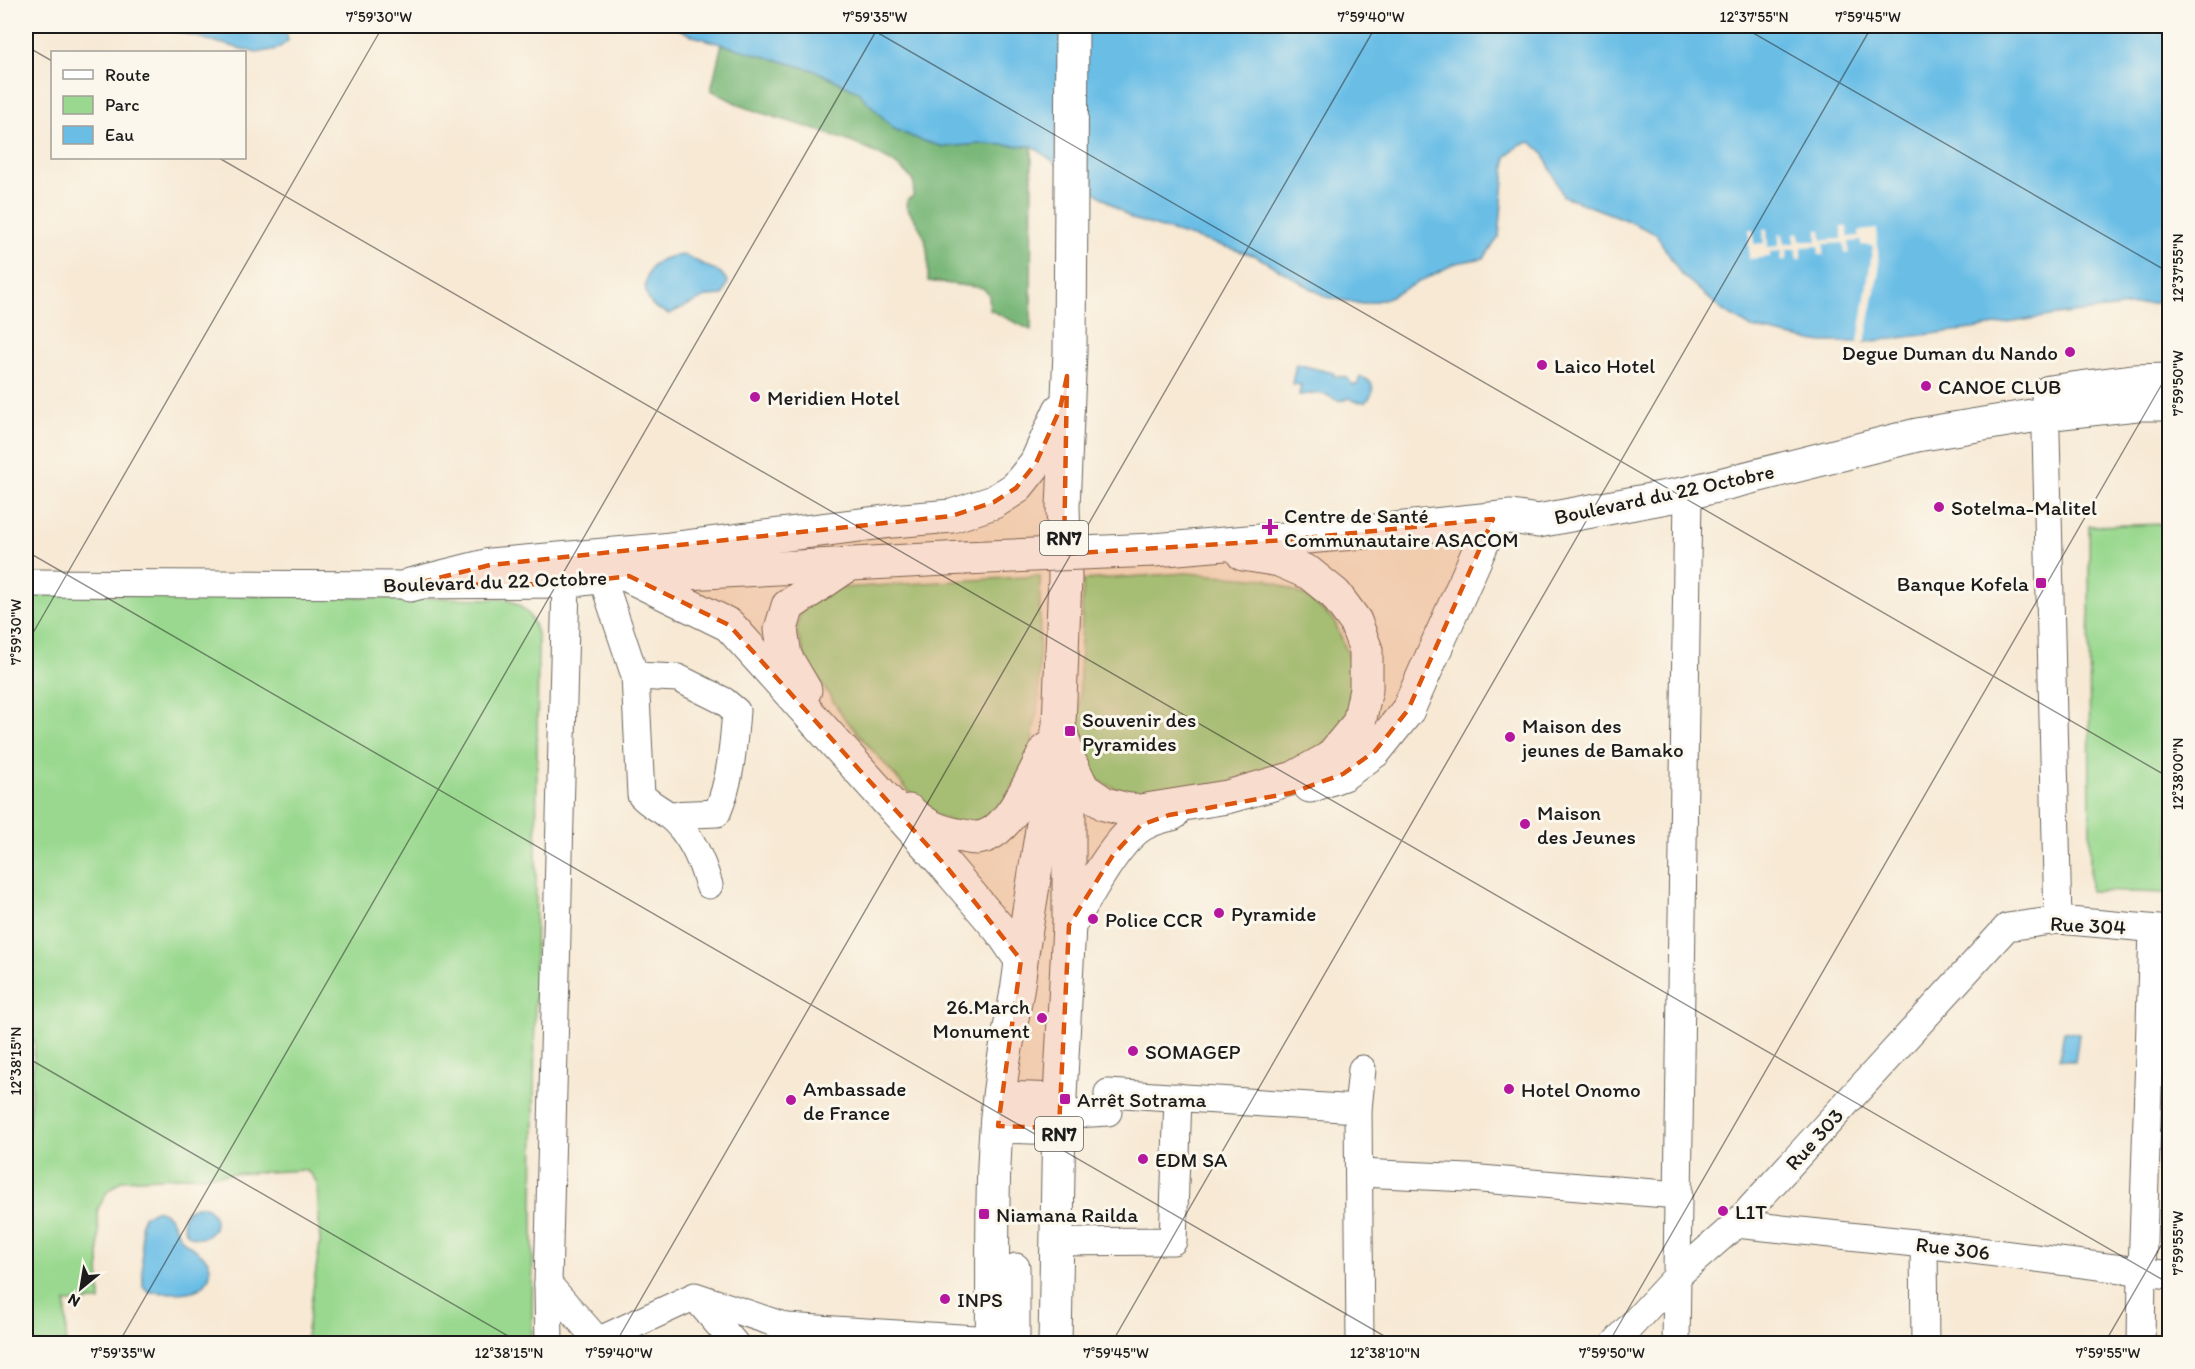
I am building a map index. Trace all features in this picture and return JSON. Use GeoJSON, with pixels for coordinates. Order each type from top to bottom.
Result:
{"type":"FeatureCollection","features":[{"type":"Feature","properties":{"kind":"main road","name":"RN7"},"geometry":{"type":"LineString","coordinates":[[1055,1344],[1059,1114],[1069,926],[1070,760],[1059,724],[1065,578],[1063,506],[1069,364],[1072,26]]}},
{"type":"Feature","properties":{"kind":"main road"},"geometry":{"type":"LineString","coordinates":[[410,585],[490,566],[661,550],[892,521],[952,516],[994,502],[1016,488],[1036,463],[1060,409],[1069,364]]}},
{"type":"Feature","properties":{"kind":"main road"},"geometry":{"type":"LineString","coordinates":[[1069,926],[1113,855],[1141,825],[1169,815],[1228,807],[1291,793],[1342,774],[1375,751],[1408,710],[1502,518],[1535,504],[1685,471],[1912,415],[2044,403],[2132,381],[2169,380]]}},
{"type":"Feature","properties":{"kind":"main road","name":"Boulevard du 22 Octobre"},"geometry":{"type":"LineString","coordinates":[[616,578],[715,570],[1155,550],[1502,518],[1538,521],[1688,493],[2044,403],[2169,404]]}},
{"type":"Feature","properties":{"kind":"main road"},"geometry":{"type":"LineString","coordinates":[[1070,760],[1083,789],[1105,804],[1140,811],[1227,797],[1294,778],[1330,758],[1359,723],[1366,689],[1365,650],[1355,621],[1335,594],[1309,573],[1279,560],[1242,554],[1155,550]]}},
{"type":"Feature","properties":{"kind":"main road"},"geometry":{"type":"LineString","coordinates":[[848,565],[788,606],[782,629],[785,656],[800,683],[848,742],[900,802],[923,823],[942,832],[978,838],[993,832],[1006,821],[1017,805],[1059,724]]}},
{"type":"Feature","properties":{"kind":"main road"},"geometry":{"type":"LineString","coordinates":[[616,578],[729,625],[946,866],[1002,932],[1021,960]]}},
{"type":"Feature","properties":{"kind":"main road"},"geometry":{"type":"LineString","coordinates":[[1000,1342],[993,1229],[1002,1073],[1018,994],[1021,960],[1059,724]]}},
{"type":"Feature","properties":{"kind":"main road"},"geometry":{"type":"LineString","coordinates":[[999,1112],[1059,1114]]}},
{"type":"Feature","properties":{"kind":"street"},"geometry":{"type":"LineString","coordinates":[[2044,403],[2058,920]]}},
{"type":"Feature","properties":{"kind":"street"},"geometry":{"type":"LineString","coordinates":[[1676,1344],[1688,493]]}},
{"type":"Feature","properties":{"kind":"street","name":"Boulevard du 22 Octobre"},"geometry":{"type":"LineString","coordinates":[[26,584],[566,584],[616,578]]}},
{"type":"Feature","properties":{"kind":"street"},"geometry":{"type":"LineString","coordinates":[[616,578],[635,676],[641,795],[649,804],[669,815],[690,839],[709,885]]}},
{"type":"Feature","properties":{"kind":"street"},"geometry":{"type":"LineString","coordinates":[[549,1344],[548,1284],[566,584]]}},
{"type":"Feature","properties":{"kind":"street"},"geometry":{"type":"LineString","coordinates":[[635,676],[678,678],[724,701],[736,711],[732,766],[725,794],[717,813],[669,815]]}},
{"type":"Feature","properties":{"kind":"street","name":"Rue 304"},"geometry":{"type":"LineString","coordinates":[[2007,927],[2058,920],[2161,930]]}},
{"type":"Feature","properties":{"kind":"street","name":"Rue 303"},"geometry":{"type":"LineString","coordinates":[[1614,1344],[1677,1276],[1736,1224],[2007,927]]}},
{"type":"Feature","properties":{"kind":"street"},"geometry":{"type":"LineString","coordinates":[[2141,1344],[2142,1272],[2161,930]]}},
{"type":"Feature","properties":{"kind":"street"},"geometry":{"type":"LineString","coordinates":[[1360,1344],[1358,1109],[1362,1069]]}},
{"type":"Feature","properties":{"kind":"street"},"geometry":{"type":"LineString","coordinates":[[1059,1114],[1108,1112],[1108,1093],[1358,1109]]}},
{"type":"Feature","properties":{"kind":"street"},"geometry":{"type":"LineString","coordinates":[[1056,1242],[1173,1241],[1178,1097]]}},
{"type":"Feature","properties":{"kind":"street"},"geometry":{"type":"LineString","coordinates":[[1359,1173],[1469,1178],[1678,1195]]}},
{"type":"Feature","properties":{"kind":"street","name":"Rue 306"},"geometry":{"type":"LineString","coordinates":[[1736,1224],[1924,1244],[2169,1275]]}},
{"type":"Feature","properties":{"kind":"street"},"geometry":{"type":"LineString","coordinates":[[1924,1244],[1925,1344]]}},
{"type":"Feature","properties":{"kind":"street"},"geometry":{"type":"LineString","coordinates":[[548,1284],[599,1342],[695,1296],[787,1335],[1000,1342],[1016,1267]]}},
{"type":"Feature","properties":{"kind":"street"},"geometry":{"type":"LineString","coordinates":[[695,1296],[735,1344]]}},
{"type":"Feature","properties":{"kind":"highlighted area"},"geometry":{"type":"Polygon","coordinates":[[[1067,376],[1064,554],[1284,540],[1493,519],[1408,710],[1375,751],[1343,774],[1291,793],[1169,815],[1141,825],[1113,855],[1069,925],[1059,1128],[998,1126],[1021,960],[946,866],[729,625],[629,576],[566,584],[410,585],[490,565],[952,516],[994,502],[1016,488],[1036,463],[1060,409],[1067,376]]]}},
{"type":"Feature","properties":{"kind":"green space"},"geometry":{"type":"Polygon","coordinates":[[[722,43],[816,71],[856,90],[875,107],[944,147],[980,144],[1032,146],[1031,330],[990,310],[989,295],[983,288],[928,281],[925,241],[906,206],[907,200],[913,196],[914,183],[903,170],[862,147],[744,107],[711,90],[722,43]]]}},
{"type":"Feature","properties":{"kind":"green space"},"geometry":{"type":"Polygon","coordinates":[[[2169,524],[2169,893],[2090,891],[2089,526],[2169,524]]]}},
{"type":"Feature","properties":{"kind":"green space"},"geometry":{"type":"Polygon","coordinates":[[[1186,573],[1267,579],[1307,597],[1334,620],[1352,664],[1350,715],[1321,753],[1225,787],[1140,798],[1100,782],[1085,763],[1078,743],[1083,580],[1186,573]]]}},
{"type":"Feature","properties":{"kind":"green space"},"geometry":{"type":"Polygon","coordinates":[[[1040,576],[1039,695],[1030,755],[995,818],[972,830],[927,812],[845,719],[807,662],[796,631],[801,610],[825,589],[1040,576]]]}},
{"type":"Feature","properties":{"kind":"green space"},"geometry":{"type":"Polygon","coordinates":[[[26,593],[509,599],[528,614],[538,638],[532,1343],[305,1343],[320,1243],[317,1183],[311,1174],[304,1170],[122,1180],[107,1192],[98,1209],[100,1301],[66,1302],[66,1343],[26,1343],[26,1147],[35,1041],[26,1039],[26,593]]]}},
{"type":"Feature","properties":{"kind":"water"},"geometry":{"type":"Polygon","coordinates":[[[155,26],[285,26],[288,41],[277,49],[257,53],[155,26]]]}},
{"type":"Feature","properties":{"kind":"water"},"geometry":{"type":"Polygon","coordinates":[[[673,26],[2169,26],[2169,301],[1865,342],[1816,342],[1752,328],[1723,311],[1680,273],[1656,234],[1563,196],[1543,153],[1531,142],[1521,144],[1506,157],[1499,237],[1484,258],[1456,263],[1385,299],[1362,304],[1326,297],[1256,256],[1132,219],[1032,146],[981,144],[944,147],[920,140],[894,129],[856,90],[816,71],[693,36],[673,26]]]}},
{"type":"Feature","properties":{"kind":"water"},"geometry":{"type":"Polygon","coordinates":[[[684,255],[721,273],[728,282],[723,295],[708,296],[669,314],[656,308],[647,297],[647,276],[655,264],[661,260],[684,255]]]}},
{"type":"Feature","properties":{"kind":"water"},"geometry":{"type":"Polygon","coordinates":[[[1296,364],[1334,373],[1334,376],[1346,377],[1353,385],[1357,385],[1360,377],[1369,381],[1373,391],[1365,402],[1354,401],[1350,398],[1339,400],[1320,393],[1299,395],[1301,385],[1292,384],[1296,364]]]}},
{"type":"Feature","properties":{"kind":"water"},"geometry":{"type":"Polygon","coordinates":[[[2064,1031],[2079,1034],[2075,1062],[2059,1059],[2064,1031]]]}},
{"type":"Feature","properties":{"kind":"water"},"geometry":{"type":"Polygon","coordinates":[[[199,1206],[210,1211],[215,1222],[210,1233],[199,1238],[188,1233],[183,1222],[188,1211],[199,1206]]]}},
{"type":"Feature","properties":{"kind":"water"},"geometry":{"type":"Polygon","coordinates":[[[155,1210],[166,1214],[182,1239],[207,1260],[210,1273],[207,1281],[201,1287],[176,1293],[149,1292],[143,1286],[141,1223],[144,1216],[155,1210]]]}},
{"type":"Feature","properties":{"kind":"pier"},"geometry":{"type":"Polygon","coordinates":[[[1842,227],[1847,227],[1847,237],[1859,236],[1859,231],[1877,229],[1879,270],[1865,342],[1858,342],[1873,246],[1861,245],[1861,241],[1849,242],[1849,253],[1845,254],[1844,243],[1824,244],[1824,255],[1819,255],[1818,246],[1802,247],[1802,259],[1797,259],[1796,249],[1787,250],[1787,261],[1781,261],[1781,251],[1770,252],[1770,257],[1749,259],[1749,230],[1753,230],[1754,244],[1764,243],[1763,229],[1767,229],[1768,247],[1779,246],[1779,235],[1783,234],[1784,244],[1795,243],[1794,233],[1799,232],[1800,241],[1817,241],[1817,230],[1821,230],[1822,240],[1842,239],[1842,227]]]}},
{"type":"Feature","properties":{"kind":"place","name":"Degue Duman du Nando"},"geometry":{"type":"Point","coordinates":[2070,352]}},
{"type":"Feature","properties":{"kind":"place","name":"Laico Hotel"},"geometry":{"type":"Point","coordinates":[1542,365]}},
{"type":"Feature","properties":{"kind":"place","name":"CANOE CLUB"},"geometry":{"type":"Point","coordinates":[1926,386]}},
{"type":"Feature","properties":{"kind":"place","name":"Meridien Hotel"},"geometry":{"type":"Point","coordinates":[755,397]}},
{"type":"Feature","properties":{"kind":"place","name":"Sotelma-Malitel"},"geometry":{"type":"Point","coordinates":[1939,507]}},
{"type":"Feature","properties":{"kind":"place","name":"Centre de Santé Communautaire ASACOM"},"geometry":{"type":"Point","coordinates":[1270,527]}},
{"type":"Feature","properties":{"kind":"place","name":"Banque Kofela"},"geometry":{"type":"Point","coordinates":[2041,583]}},
{"type":"Feature","properties":{"kind":"place","name":"Souvenir des Pyramides"},"geometry":{"type":"Point","coordinates":[1070,731]}},
{"type":"Feature","properties":{"kind":"place","name":"Maison des jeunes de Bamako"},"geometry":{"type":"Point","coordinates":[1510,737]}},
{"type":"Feature","properties":{"kind":"place","name":"Maison des Jeunes"},"geometry":{"type":"Point","coordinates":[1525,824]}},
{"type":"Feature","properties":{"kind":"place","name":"Pyramide"},"geometry":{"type":"Point","coordinates":[1219,913]}},
{"type":"Feature","properties":{"kind":"place","name":"Police CCR"},"geometry":{"type":"Point","coordinates":[1093,919]}},
{"type":"Feature","properties":{"kind":"place","name":"26.March Monument"},"geometry":{"type":"Point","coordinates":[1042,1018]}},
{"type":"Feature","properties":{"kind":"place","name":"SOMAGEP"},"geometry":{"type":"Point","coordinates":[1133,1051]}},
{"type":"Feature","properties":{"kind":"place","name":"Hotel Onomo"},"geometry":{"type":"Point","coordinates":[1509,1089]}},
{"type":"Feature","properties":{"kind":"place","name":"Arrêt Sotrama"},"geometry":{"type":"Point","coordinates":[1065,1099]}},
{"type":"Feature","properties":{"kind":"place","name":"Ambassade de France"},"geometry":{"type":"Point","coordinates":[791,1100]}},
{"type":"Feature","properties":{"kind":"place","name":"EDM SA"},"geometry":{"type":"Point","coordinates":[1143,1159]}},
{"type":"Feature","properties":{"kind":"place","name":"L1T"},"geometry":{"type":"Point","coordinates":[1723,1211]}},
{"type":"Feature","properties":{"kind":"place","name":"Niamana Railda"},"geometry":{"type":"Point","coordinates":[984,1214]}},
{"type":"Feature","properties":{"kind":"place","name":"INPS"},"geometry":{"type":"Point","coordinates":[945,1299]}}]}
